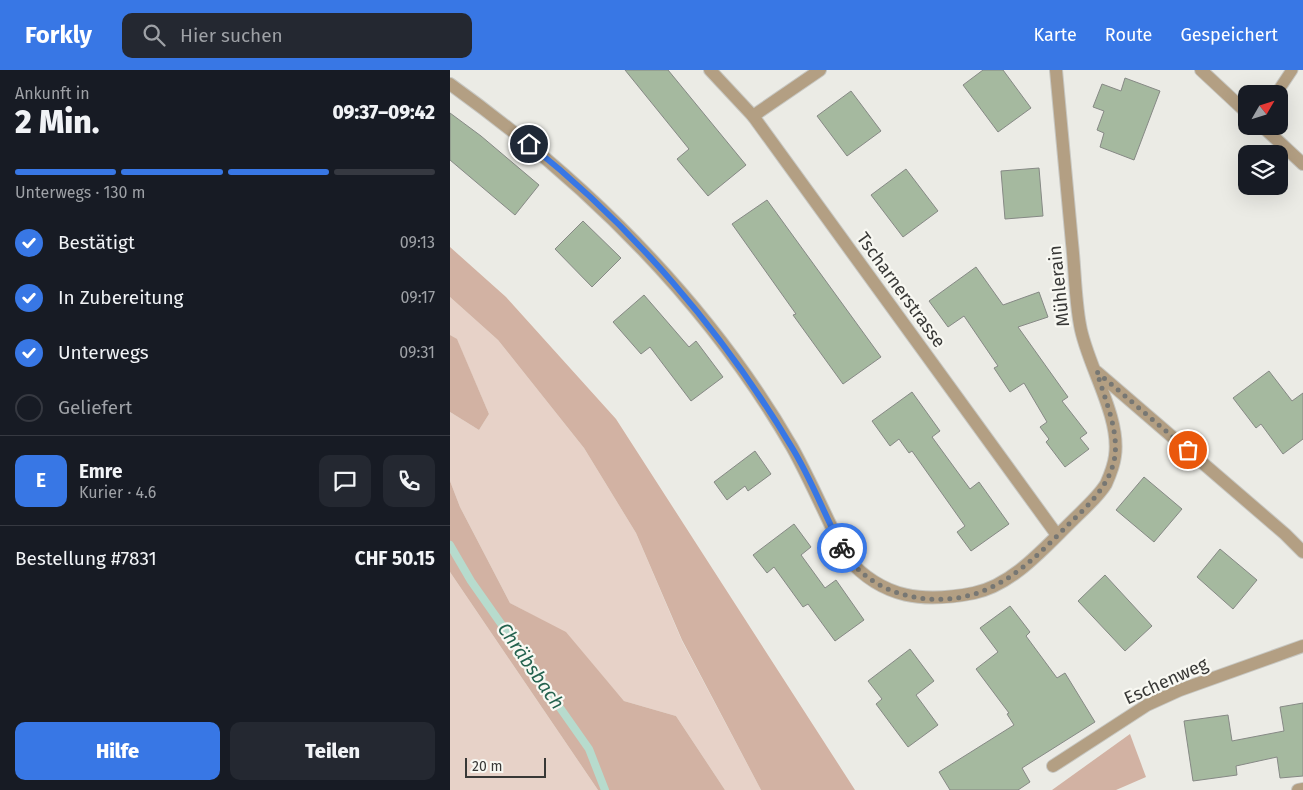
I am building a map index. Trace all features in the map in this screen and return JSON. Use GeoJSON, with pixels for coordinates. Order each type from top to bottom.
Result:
{"type":"FeatureCollection","features":[{"type":"Feature","properties":{"kind":"street","name":"Tscharnerstrasse"},"geometry":{"type":"LineString","coordinates":[[710,70],[754,116],[1057,535]]}},
{"type":"Feature","properties":{"kind":"street"},"geometry":{"type":"LineString","coordinates":[[754,116],[820,70]]}},
{"type":"Feature","properties":{"kind":"street","name":"Mühlerain"},"geometry":{"type":"LineString","coordinates":[[1056,70],[1080,326],[1097,372],[1285,534],[1303,552]]}},
{"type":"Feature","properties":{"kind":"street"},"geometry":{"type":"LineString","coordinates":[[1201,70],[1238,105]]}},
{"type":"Feature","properties":{"kind":"street"},"geometry":{"type":"LineString","coordinates":[[450,84],[593,198],[666,276],[729,353],[772,416],[792,448],[848,558],[858,570],[874,582],[906,596],[931,599],[977,593],[1010,577],[1057,535],[1105,486],[1113,467],[1116,454],[1114,434],[1097,372]]}},
{"type":"Feature","properties":{"kind":"street"},"geometry":{"type":"LineString","coordinates":[[1272,135],[1303,164]]}},
{"type":"Feature","properties":{"kind":"street","name":"Eschenweg"},"geometry":{"type":"LineString","coordinates":[[1052,766],[1148,705],[1180,690],[1303,646]]}},
{"type":"Feature","properties":{"kind":"street"},"geometry":{"type":"LineString","coordinates":[[1298,790],[1303,789]]}},
{"type":"Feature","properties":{"kind":"lane"},"geometry":{"type":"LineString","coordinates":[[1282,85],[1292,70]]}},
{"type":"Feature","properties":{"kind":"shaded area"},"geometry":{"type":"Polygon","coordinates":[[[450,247],[506,297],[616,419],[855,790],[761,790],[682,640],[636,533],[584,448],[498,340],[450,297],[450,247]]]}},
{"type":"Feature","properties":{"kind":"shaded area"},"geometry":{"type":"Polygon","coordinates":[[[450,297],[498,340],[584,448],[636,533],[682,641],[761,790],[725,790],[676,716],[624,701],[566,633],[510,603],[460,507],[450,481],[450,412],[479,430],[489,414],[457,340],[450,335],[450,297]]]}},
{"type":"Feature","properties":{"kind":"shaded area"},"geometry":{"type":"Polygon","coordinates":[[[450,335],[457,339],[489,414],[479,430],[450,412],[450,335]]]}},
{"type":"Feature","properties":{"kind":"shaded area"},"geometry":{"type":"Polygon","coordinates":[[[450,481],[460,507],[510,603],[566,632],[624,701],[676,716],[725,790],[598,790],[450,572],[450,481]]]}},
{"type":"Feature","properties":{"kind":"shaded area"},"geometry":{"type":"Polygon","coordinates":[[[450,572],[598,790],[450,790],[450,572]]]}},
{"type":"Feature","properties":{"kind":"shaded area"},"geometry":{"type":"Polygon","coordinates":[[[1130,734],[1146,777],[1116,790],[1052,790],[1130,734]]]}},
{"type":"Feature","properties":{"kind":"building"},"geometry":{"type":"Polygon","coordinates":[[[625,70],[668,70],[746,165],[708,196],[677,159],[689,149],[625,70]]]}},
{"type":"Feature","properties":{"kind":"building"},"geometry":{"type":"Polygon","coordinates":[[[983,70],[1003,70],[1031,108],[998,132],[963,85],[983,70]]]}},
{"type":"Feature","properties":{"kind":"building"},"geometry":{"type":"Polygon","coordinates":[[[1125,78],[1160,91],[1134,160],[1100,147],[1104,133],[1097,130],[1104,111],[1093,107],[1102,84],[1121,91],[1125,78]]]}},
{"type":"Feature","properties":{"kind":"building"},"geometry":{"type":"Polygon","coordinates":[[[851,91],[881,131],[847,156],[817,116],[851,91]]]}},
{"type":"Feature","properties":{"kind":"building"},"geometry":{"type":"Polygon","coordinates":[[[450,113],[481,136],[539,185],[515,215],[450,160],[450,113]]]}},
{"type":"Feature","properties":{"kind":"building"},"geometry":{"type":"Polygon","coordinates":[[[1039,168],[1043,216],[1005,219],[1001,171],[1039,168]]]}},
{"type":"Feature","properties":{"kind":"building"},"geometry":{"type":"Polygon","coordinates":[[[906,169],[938,211],[903,237],[871,195],[906,169]]]}},
{"type":"Feature","properties":{"kind":"building"},"geometry":{"type":"Polygon","coordinates":[[[767,200],[881,357],[843,384],[793,315],[796,314],[732,224],[767,200]]]}},
{"type":"Feature","properties":{"kind":"building"},"geometry":{"type":"Polygon","coordinates":[[[583,221],[621,258],[592,287],[555,249],[583,221]]]}},
{"type":"Feature","properties":{"kind":"building"},"geometry":{"type":"Polygon","coordinates":[[[976,267],[1003,305],[1039,292],[1048,317],[1018,327],[1068,397],[1062,401],[1087,433],[1080,438],[1089,449],[1065,467],[1046,442],[1049,439],[1040,427],[1047,422],[1024,383],[1010,392],[994,368],[998,366],[964,316],[948,327],[929,301],[976,267]]]}},
{"type":"Feature","properties":{"kind":"building"},"geometry":{"type":"Polygon","coordinates":[[[644,295],[689,347],[696,341],[723,377],[691,401],[650,347],[641,354],[613,322],[644,295]]]}},
{"type":"Feature","properties":{"kind":"building"},"geometry":{"type":"Polygon","coordinates":[[[1269,371],[1292,401],[1303,393],[1303,439],[1283,454],[1261,424],[1256,428],[1233,398],[1269,371]]]}},
{"type":"Feature","properties":{"kind":"building"},"geometry":{"type":"Polygon","coordinates":[[[912,392],[940,431],[932,437],[970,489],[979,482],[1009,524],[971,551],[957,532],[965,526],[912,451],[909,453],[899,439],[890,446],[872,421],[912,392]]]}},
{"type":"Feature","properties":{"kind":"building"},"geometry":{"type":"Polygon","coordinates":[[[755,451],[771,474],[748,491],[745,486],[727,500],[714,482],[755,451]]]}},
{"type":"Feature","properties":{"kind":"building"},"geometry":{"type":"Polygon","coordinates":[[[1144,477],[1182,509],[1154,542],[1116,510],[1144,477]]]}},
{"type":"Feature","properties":{"kind":"building"},"geometry":{"type":"Polygon","coordinates":[[[794,524],[811,547],[801,555],[825,588],[836,580],[864,620],[835,641],[808,604],[803,607],[774,567],[767,573],[753,555],[794,524]]]}},
{"type":"Feature","properties":{"kind":"building"},"geometry":{"type":"Polygon","coordinates":[[[1220,549],[1257,580],[1233,609],[1197,577],[1220,549]]]}},
{"type":"Feature","properties":{"kind":"building"},"geometry":{"type":"Polygon","coordinates":[[[1105,575],[1152,626],[1125,651],[1078,601],[1105,575]]]}},
{"type":"Feature","properties":{"kind":"building"},"geometry":{"type":"Polygon","coordinates":[[[1010,606],[1030,632],[1026,636],[1057,678],[1065,673],[1095,722],[1022,768],[1030,782],[1018,790],[950,790],[939,772],[1014,725],[1007,714],[1009,713],[976,669],[998,652],[980,628],[1010,606]]]}},
{"type":"Feature","properties":{"kind":"building"},"geometry":{"type":"Polygon","coordinates":[[[910,649],[934,681],[916,695],[938,725],[908,747],[876,704],[882,699],[868,681],[910,649]]]}},
{"type":"Feature","properties":{"kind":"building"},"geometry":{"type":"Polygon","coordinates":[[[1303,703],[1303,776],[1280,778],[1277,757],[1236,766],[1237,775],[1193,781],[1184,721],[1228,715],[1232,741],[1284,731],[1280,707],[1303,703]]]}},
{"type":"Feature","properties":{"kind":"waterway","name":"Chräbsbach"},"geometry":{"type":"LineString","coordinates":[[450,545],[471,581],[589,749],[605,790]]}},
{"type":"Feature","properties":{"kind":"way so far"},"geometry":{"type":"LineString","coordinates":[[842,548],[858,570],[874,582],[906,596],[931,599],[977,593],[1010,577],[1039,553],[1105,486],[1116,454],[1114,434],[1097,372],[1188,450]]}},
{"type":"Feature","properties":{"kind":"route"},"geometry":{"type":"LineString","coordinates":[[529,144],[593,198],[666,276],[729,353],[792,448],[842,548]]}}]}
